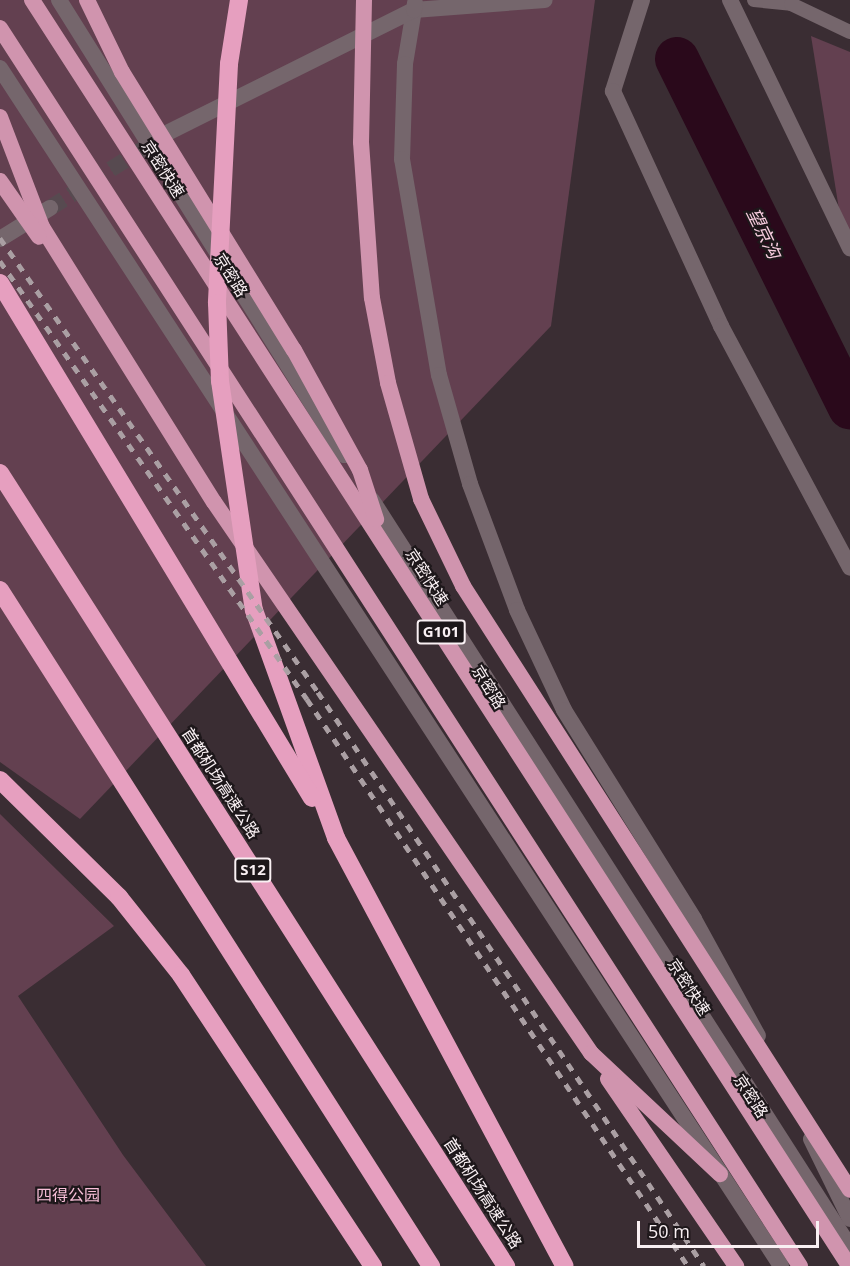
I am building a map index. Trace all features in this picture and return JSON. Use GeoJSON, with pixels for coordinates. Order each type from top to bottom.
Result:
{"type":"FeatureCollection","features":[{"type":"Feature","properties":{"kind":"highway","name":"京密快速"},"geometry":{"type":"LineString","coordinates":[[32,0],[849,1266]]}},
{"type":"Feature","properties":{"kind":"highway"},"geometry":{"type":"LineString","coordinates":[[87,0],[122,72],[294,350],[360,470],[384,543]]}},
{"type":"Feature","properties":{"kind":"highway"},"geometry":{"type":"LineString","coordinates":[[239,0],[229,64],[219,234],[220,381],[254,610],[336,838]]}},
{"type":"Feature","properties":{"kind":"highway"},"geometry":{"type":"LineString","coordinates":[[364,0],[361,142],[372,298],[388,383],[422,499],[463,586],[850,1190]]}},
{"type":"Feature","properties":{"kind":"highway","name":"G101"},"geometry":{"type":"LineString","coordinates":[[0,28],[800,1266]]}},
{"type":"Feature","properties":{"kind":"highway"},"geometry":{"type":"LineString","coordinates":[[0,117],[42,227],[214,501],[736,1266]]}},
{"type":"Feature","properties":{"kind":"highway"},"geometry":{"type":"LineString","coordinates":[[0,181],[103,327]]}},
{"type":"Feature","properties":{"kind":"highway"},"geometry":{"type":"LineString","coordinates":[[0,283],[336,838],[565,1266]]}},
{"type":"Feature","properties":{"kind":"highway","name":"首都机场高速公路"},"geometry":{"type":"LineString","coordinates":[[0,473],[506,1266]]}},
{"type":"Feature","properties":{"kind":"highway"},"geometry":{"type":"LineString","coordinates":[[0,590],[431,1266]]}},
{"type":"Feature","properties":{"kind":"highway"},"geometry":{"type":"LineString","coordinates":[[0,780],[119,897],[181,975],[373,1266]]}},
{"type":"Feature","properties":{"kind":"highway"},"geometry":{"type":"LineString","coordinates":[[591,1053],[720,1174]]}},
{"type":"Feature","properties":{"kind":"main road","name":"京密路"},"geometry":{"type":"LineString","coordinates":[[58,0],[543,772],[850,1247]]}},
{"type":"Feature","properties":{"kind":"main road"},"geometry":{"type":"LineString","coordinates":[[169,132],[415,5],[545,0]]}},
{"type":"Feature","properties":{"kind":"main road"},"geometry":{"type":"LineString","coordinates":[[642,0],[613,92],[721,326],[850,568]]}},
{"type":"Feature","properties":{"kind":"main road"},"geometry":{"type":"LineString","coordinates":[[730,0],[850,248]]}},
{"type":"Feature","properties":{"kind":"main road"},"geometry":{"type":"LineString","coordinates":[[415,5],[405,64],[402,159],[439,375],[470,484],[516,610],[564,710],[743,1005],[850,1219]]}},
{"type":"Feature","properties":{"kind":"main road"},"geometry":{"type":"LineString","coordinates":[[0,68],[781,1266]]}},
{"type":"Feature","properties":{"kind":"main road"},"geometry":{"type":"LineString","coordinates":[[0,239],[50,208]]}},
{"type":"Feature","properties":{"kind":"lane"},"geometry":{"type":"LineString","coordinates":[[754,0],[791,4],[850,32]]}},
{"type":"Feature","properties":{"kind":"green space"},"geometry":{"type":"Polygon","coordinates":[[[0,0],[595,0],[551,326],[80,819],[0,762],[0,0]]]}},
{"type":"Feature","properties":{"kind":"green space"},"geometry":{"type":"Polygon","coordinates":[[[811,36],[850,52],[850,247],[843,234],[811,36]]]}},
{"type":"Feature","properties":{"kind":"green space","name":"四得公园"},"geometry":{"type":"Polygon","coordinates":[[[0,814],[114,926],[18,996],[123,1155],[206,1266],[0,1266],[0,814]]]}},
{"type":"Feature","properties":{"kind":"waterway","name":"望京沟"},"geometry":{"type":"LineString","coordinates":[[677,59],[850,407]]}},
{"type":"Feature","properties":{"kind":"tunnel"},"geometry":{"type":"LineString","coordinates":[[50,208],[160,138]]}},
{"type":"Feature","properties":{"kind":"railway"},"geometry":{"type":"LineString","coordinates":[[0,238],[318,692],[704,1266]]}},
{"type":"Feature","properties":{"kind":"railway"},"geometry":{"type":"LineString","coordinates":[[0,261],[307,699],[688,1266]]}}]}
